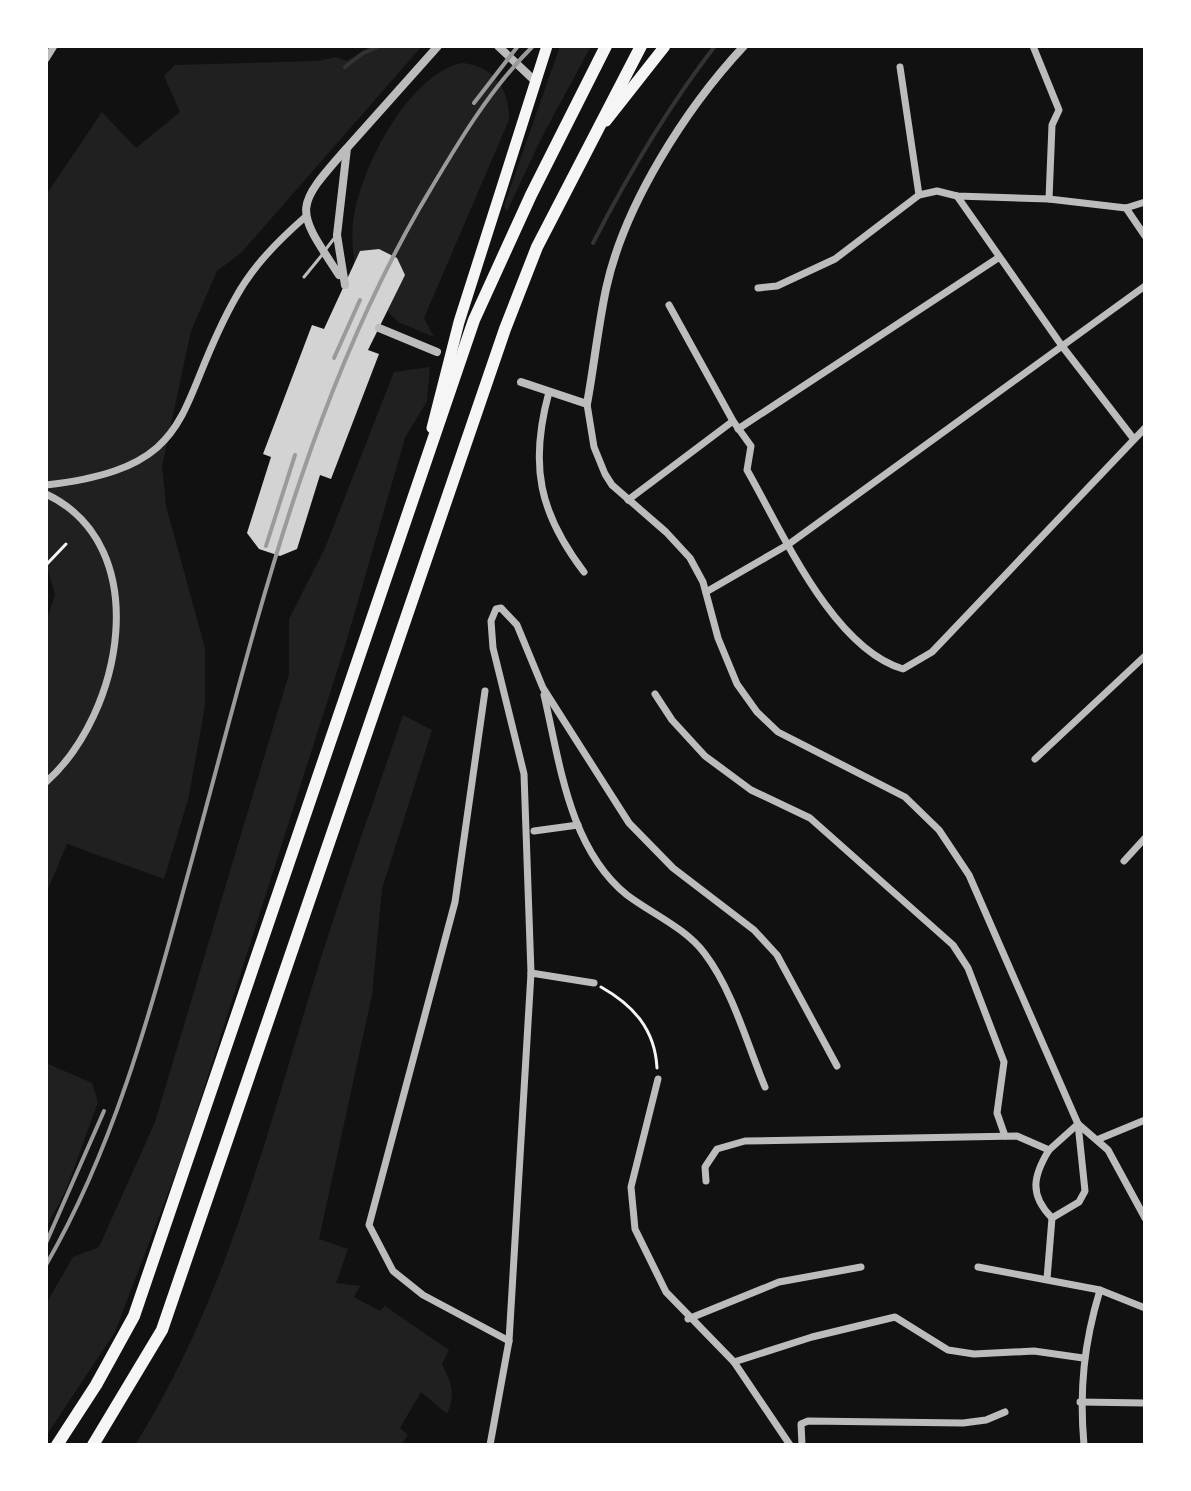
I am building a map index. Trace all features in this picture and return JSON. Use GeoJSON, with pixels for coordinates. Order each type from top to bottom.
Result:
{"type":"FeatureCollection","features":[{"type":"Feature","properties":{"kind":"highway"},"geometry":{"type":"LineString","coordinates":[[57,1445],[96,1385],[134,1316],[474,320],[531,195],[606,46]]}},
{"type":"Feature","properties":{"kind":"highway"},"geometry":{"type":"LineString","coordinates":[[93,1445],[162,1330],[505,329],[537,247],[586,147],[641,46]]}},
{"type":"Feature","properties":{"kind":"main road"},"geometry":{"type":"LineString","coordinates":[[426,457],[459,322],[547,46]]}},
{"type":"Feature","properties":{"kind":"main road"},"geometry":{"type":"LineString","coordinates":[[586,147],[665,46]]}},
{"type":"Feature","properties":{"kind":"street"},"geometry":{"type":"LineString","coordinates":[[46,59],[54,46]]}},
{"type":"Feature","properties":{"kind":"street"},"geometry":{"type":"LineString","coordinates":[[347,148],[337,235],[344,283],[304,218],[304,201],[314,185],[347,148],[438,46]]}},
{"type":"Feature","properties":{"kind":"street"},"geometry":{"type":"LineString","coordinates":[[498,46],[535,81]]}},
{"type":"Feature","properties":{"kind":"street"},"geometry":{"type":"LineString","coordinates":[[744,46],[716,77],[683,127],[651,179],[620,242],[606,288],[587,404],[599,461],[612,485],[679,544],[698,571],[737,684],[757,712],[778,732],[905,797],[939,830],[969,875],[995,928],[1078,1124],[1085,1191],[1079,1202],[1052,1218]]}},
{"type":"Feature","properties":{"kind":"street"},"geometry":{"type":"LineString","coordinates":[[1033,46],[1059,110],[1052,125],[1049,199]]}},
{"type":"Feature","properties":{"kind":"street"},"geometry":{"type":"LineString","coordinates":[[900,67],[919,195]]}},
{"type":"Feature","properties":{"kind":"street"},"geometry":{"type":"LineString","coordinates":[[758,288],[777,286],[842,255],[919,195],[937,191],[957,196],[1049,199],[1126,208],[1145,202]]}},
{"type":"Feature","properties":{"kind":"street"},"geometry":{"type":"LineString","coordinates":[[957,196],[998,258],[1133,438]]}},
{"type":"Feature","properties":{"kind":"street"},"geometry":{"type":"LineString","coordinates":[[1126,208],[1145,236]]}},
{"type":"Feature","properties":{"kind":"street"},"geometry":{"type":"LineString","coordinates":[[46,485],[103,476],[138,461],[160,446],[181,421],[235,297],[271,247],[304,218]]}},
{"type":"Feature","properties":{"kind":"street"},"geometry":{"type":"LineString","coordinates":[[628,500],[736,425],[998,258]]}},
{"type":"Feature","properties":{"kind":"street"},"geometry":{"type":"LineString","coordinates":[[706,592],[789,544],[1145,286]]}},
{"type":"Feature","properties":{"kind":"street"},"geometry":{"type":"LineString","coordinates":[[669,305],[736,425],[751,446],[747,470],[789,544],[846,629],[862,647],[887,664],[903,669],[932,652],[1145,428]]}},
{"type":"Feature","properties":{"kind":"street"},"geometry":{"type":"LineString","coordinates":[[379,328],[437,352]]}},
{"type":"Feature","properties":{"kind":"street"},"geometry":{"type":"LineString","coordinates":[[521,382],[587,404]]}},
{"type":"Feature","properties":{"kind":"street"},"geometry":{"type":"LineString","coordinates":[[549,392],[539,445],[544,505],[554,529],[584,572]]}},
{"type":"Feature","properties":{"kind":"street"},"geometry":{"type":"LineString","coordinates":[[46,494],[63,502],[93,530],[114,598],[117,639],[110,680],[82,740],[76,752],[46,782]]}},
{"type":"Feature","properties":{"kind":"street"},"geometry":{"type":"LineString","coordinates":[[490,1445],[509,1341],[531,973],[524,774],[493,648],[491,621],[496,609],[501,608],[511,617],[523,637],[543,688],[565,787],[578,825],[607,875],[703,950],[715,968],[765,1087]]}},
{"type":"Feature","properties":{"kind":"street"},"geometry":{"type":"LineString","coordinates":[[1035,759],[1145,656]]}},
{"type":"Feature","properties":{"kind":"street"},"geometry":{"type":"LineString","coordinates":[[543,688],[629,823],[673,868],[754,930],[777,955],[837,1066]]}},
{"type":"Feature","properties":{"kind":"street"},"geometry":{"type":"LineString","coordinates":[[485,691],[455,902],[369,1225],[393,1271],[423,1295],[509,1341]]}},
{"type":"Feature","properties":{"kind":"street"},"geometry":{"type":"LineString","coordinates":[[655,694],[672,720],[705,756],[751,790],[810,818],[953,945],[968,968],[1004,1062],[997,1113],[1005,1136]]}},
{"type":"Feature","properties":{"kind":"street"},"geometry":{"type":"LineString","coordinates":[[534,831],[578,825]]}},
{"type":"Feature","properties":{"kind":"street"},"geometry":{"type":"LineString","coordinates":[[1124,861],[1145,838]]}},
{"type":"Feature","properties":{"kind":"street"},"geometry":{"type":"LineString","coordinates":[[531,973],[594,983]]}},
{"type":"Feature","properties":{"kind":"street"},"geometry":{"type":"LineString","coordinates":[[658,1079],[637,1158],[632,1210],[635,1229],[652,1269],[688,1319],[734,1362],[790,1445]]}},
{"type":"Feature","properties":{"kind":"street"},"geometry":{"type":"LineString","coordinates":[[1099,1139],[1145,1120]]}},
{"type":"Feature","properties":{"kind":"street"},"geometry":{"type":"LineString","coordinates":[[1078,1124],[1099,1139],[1108,1150],[1143,1214]]}},
{"type":"Feature","properties":{"kind":"street"},"geometry":{"type":"LineString","coordinates":[[1047,1279],[1052,1218],[1038,1201],[1034,1187],[1049,1150],[1078,1124]]}},
{"type":"Feature","properties":{"kind":"street"},"geometry":{"type":"LineString","coordinates":[[706,1181],[705,1167],[709,1157],[727,1144],[776,1139],[1005,1136],[1028,1138],[1049,1150]]}},
{"type":"Feature","properties":{"kind":"street"},"geometry":{"type":"LineString","coordinates":[[688,1319],[779,1282],[861,1267]]}},
{"type":"Feature","properties":{"kind":"street"},"geometry":{"type":"LineString","coordinates":[[978,1267],[1100,1290],[1145,1308]]}},
{"type":"Feature","properties":{"kind":"street"},"geometry":{"type":"LineString","coordinates":[[1084,1445],[1080,1402],[1083,1358],[1100,1290]]}},
{"type":"Feature","properties":{"kind":"street"},"geometry":{"type":"LineString","coordinates":[[734,1362],[812,1337],[895,1317],[948,1350],[974,1354],[1034,1351],[1083,1358]]}},
{"type":"Feature","properties":{"kind":"street"},"geometry":{"type":"LineString","coordinates":[[1080,1402],[1145,1403]]}},
{"type":"Feature","properties":{"kind":"street"},"geometry":{"type":"LineString","coordinates":[[802,1445],[801,1424],[808,1421],[963,1423],[986,1420],[1005,1412]]}},
{"type":"Feature","properties":{"kind":"lane"},"geometry":{"type":"LineString","coordinates":[[304,277],[337,235]]}},
{"type":"Feature","properties":{"kind":"path"},"geometry":{"type":"LineString","coordinates":[[46,565],[66,544]]}},
{"type":"Feature","properties":{"kind":"path"},"geometry":{"type":"LineString","coordinates":[[594,983],[626,1001],[641,1017],[656,1053],[658,1079]]}},
{"type":"Feature","properties":{"kind":"shaded area"},"geometry":{"type":"Polygon","coordinates":[[[371,46],[422,46],[241,253],[217,271],[191,331],[162,466],[166,506],[205,648],[205,705],[189,796],[164,879],[67,844],[46,894],[46,622],[55,595],[46,563],[46,195],[102,112],[136,148],[180,112],[164,76],[175,65],[318,61],[336,57],[347,61],[371,46]]]}},
{"type":"Feature","properties":{"kind":"shaded area"},"geometry":{"type":"Polygon","coordinates":[[[560,46],[591,46],[507,211],[504,206],[560,46]]]}},
{"type":"Feature","properties":{"kind":"shaded area"},"geometry":{"type":"Polygon","coordinates":[[[461,63],[482,68],[497,81],[506,98],[509,120],[424,318],[434,337],[398,322],[357,279],[353,224],[364,179],[404,106],[422,86],[441,72],[461,63]]]}},
{"type":"Feature","properties":{"kind":"shaded area"},"geometry":{"type":"Polygon","coordinates":[[[430,367],[427,401],[405,438],[345,646],[184,1151],[115,1332],[46,1436],[46,1304],[73,1257],[99,1247],[155,1122],[289,674],[289,619],[325,548],[394,372],[430,367]]]}},
{"type":"Feature","properties":{"kind":"shaded area"},"geometry":{"type":"Polygon","coordinates":[[[403,715],[432,730],[382,889],[372,995],[319,1239],[348,1249],[336,1283],[360,1286],[354,1297],[380,1311],[385,1306],[449,1350],[442,1364],[451,1389],[450,1407],[447,1414],[421,1392],[400,1428],[408,1435],[401,1445],[135,1445],[193,1337],[238,1224],[333,921],[403,715]]]}},
{"type":"Feature","properties":{"kind":"shaded area"},"geometry":{"type":"Polygon","coordinates":[[[46,1063],[92,1083],[98,1102],[66,1190],[46,1228],[46,1063]]]}},
{"type":"Feature","properties":{"kind":"building"},"geometry":{"type":"Polygon","coordinates":[[[379,249],[397,258],[405,275],[368,350],[379,354],[331,479],[320,475],[297,549],[280,556],[259,549],[247,533],[271,457],[263,454],[312,325],[324,329],[360,251],[379,249]]]}},
{"type":"Feature","properties":{"kind":"waterway"},"geometry":{"type":"LineString","coordinates":[[345,67],[363,53],[380,46]]}},
{"type":"Feature","properties":{"kind":"waterway"},"geometry":{"type":"LineString","coordinates":[[593,243],[650,142],[715,46]]}},
{"type":"Feature","properties":{"kind":"railway"},"geometry":{"type":"LineString","coordinates":[[474,103],[518,46]]}},
{"type":"Feature","properties":{"kind":"railway"},"geometry":{"type":"LineString","coordinates":[[46,1265],[91,1176],[126,1083],[156,988],[280,543],[340,372],[377,289],[431,188],[485,103],[533,46]]}},
{"type":"Feature","properties":{"kind":"railway"},"geometry":{"type":"LineString","coordinates":[[334,358],[360,300]]}},
{"type":"Feature","properties":{"kind":"railway"},"geometry":{"type":"LineString","coordinates":[[266,546],[295,455]]}},
{"type":"Feature","properties":{"kind":"railway"},"geometry":{"type":"LineString","coordinates":[[46,1243],[104,1111]]}}]}
